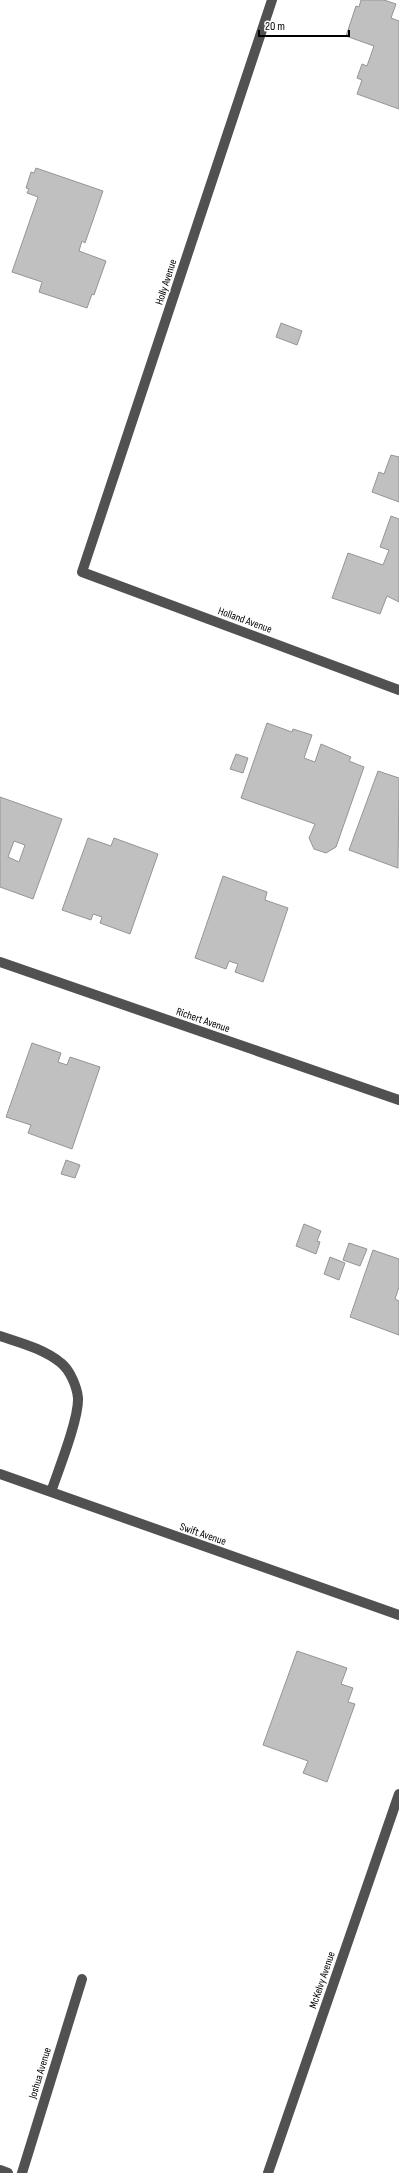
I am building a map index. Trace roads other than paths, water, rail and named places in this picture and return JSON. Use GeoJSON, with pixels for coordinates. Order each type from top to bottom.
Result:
{"type":"FeatureCollection","features":[{"type":"Feature","properties":{"kind":"street","name":"Holly Avenue"},"geometry":{"type":"LineString","coordinates":[[82,572],[272,0]]}},
{"type":"Feature","properties":{"kind":"street","name":"Holland Avenue"},"geometry":{"type":"LineString","coordinates":[[82,572],[399,690]]}},
{"type":"Feature","properties":{"kind":"street","name":"Richert Avenue"},"geometry":{"type":"LineString","coordinates":[[0,962],[399,1100]]}},
{"type":"Feature","properties":{"kind":"street"},"geometry":{"type":"LineString","coordinates":[[0,1336],[43,1351],[62,1364],[74,1382],[78,1398],[76,1414],[51,1492]]}},
{"type":"Feature","properties":{"kind":"street","name":"Swift Avenue"},"geometry":{"type":"LineString","coordinates":[[0,1474],[399,1615]]}},
{"type":"Feature","properties":{"kind":"street","name":"McKelvy Avenue"},"geometry":{"type":"LineString","coordinates":[[268,2173],[399,1794]]}},
{"type":"Feature","properties":{"kind":"street","name":"Joshua Avenue"},"geometry":{"type":"LineString","coordinates":[[22,2173],[82,1979]]}},
{"type":"Feature","properties":{"kind":"street"},"geometry":{"type":"LineString","coordinates":[[0,2170],[8,2173]]}}]}
